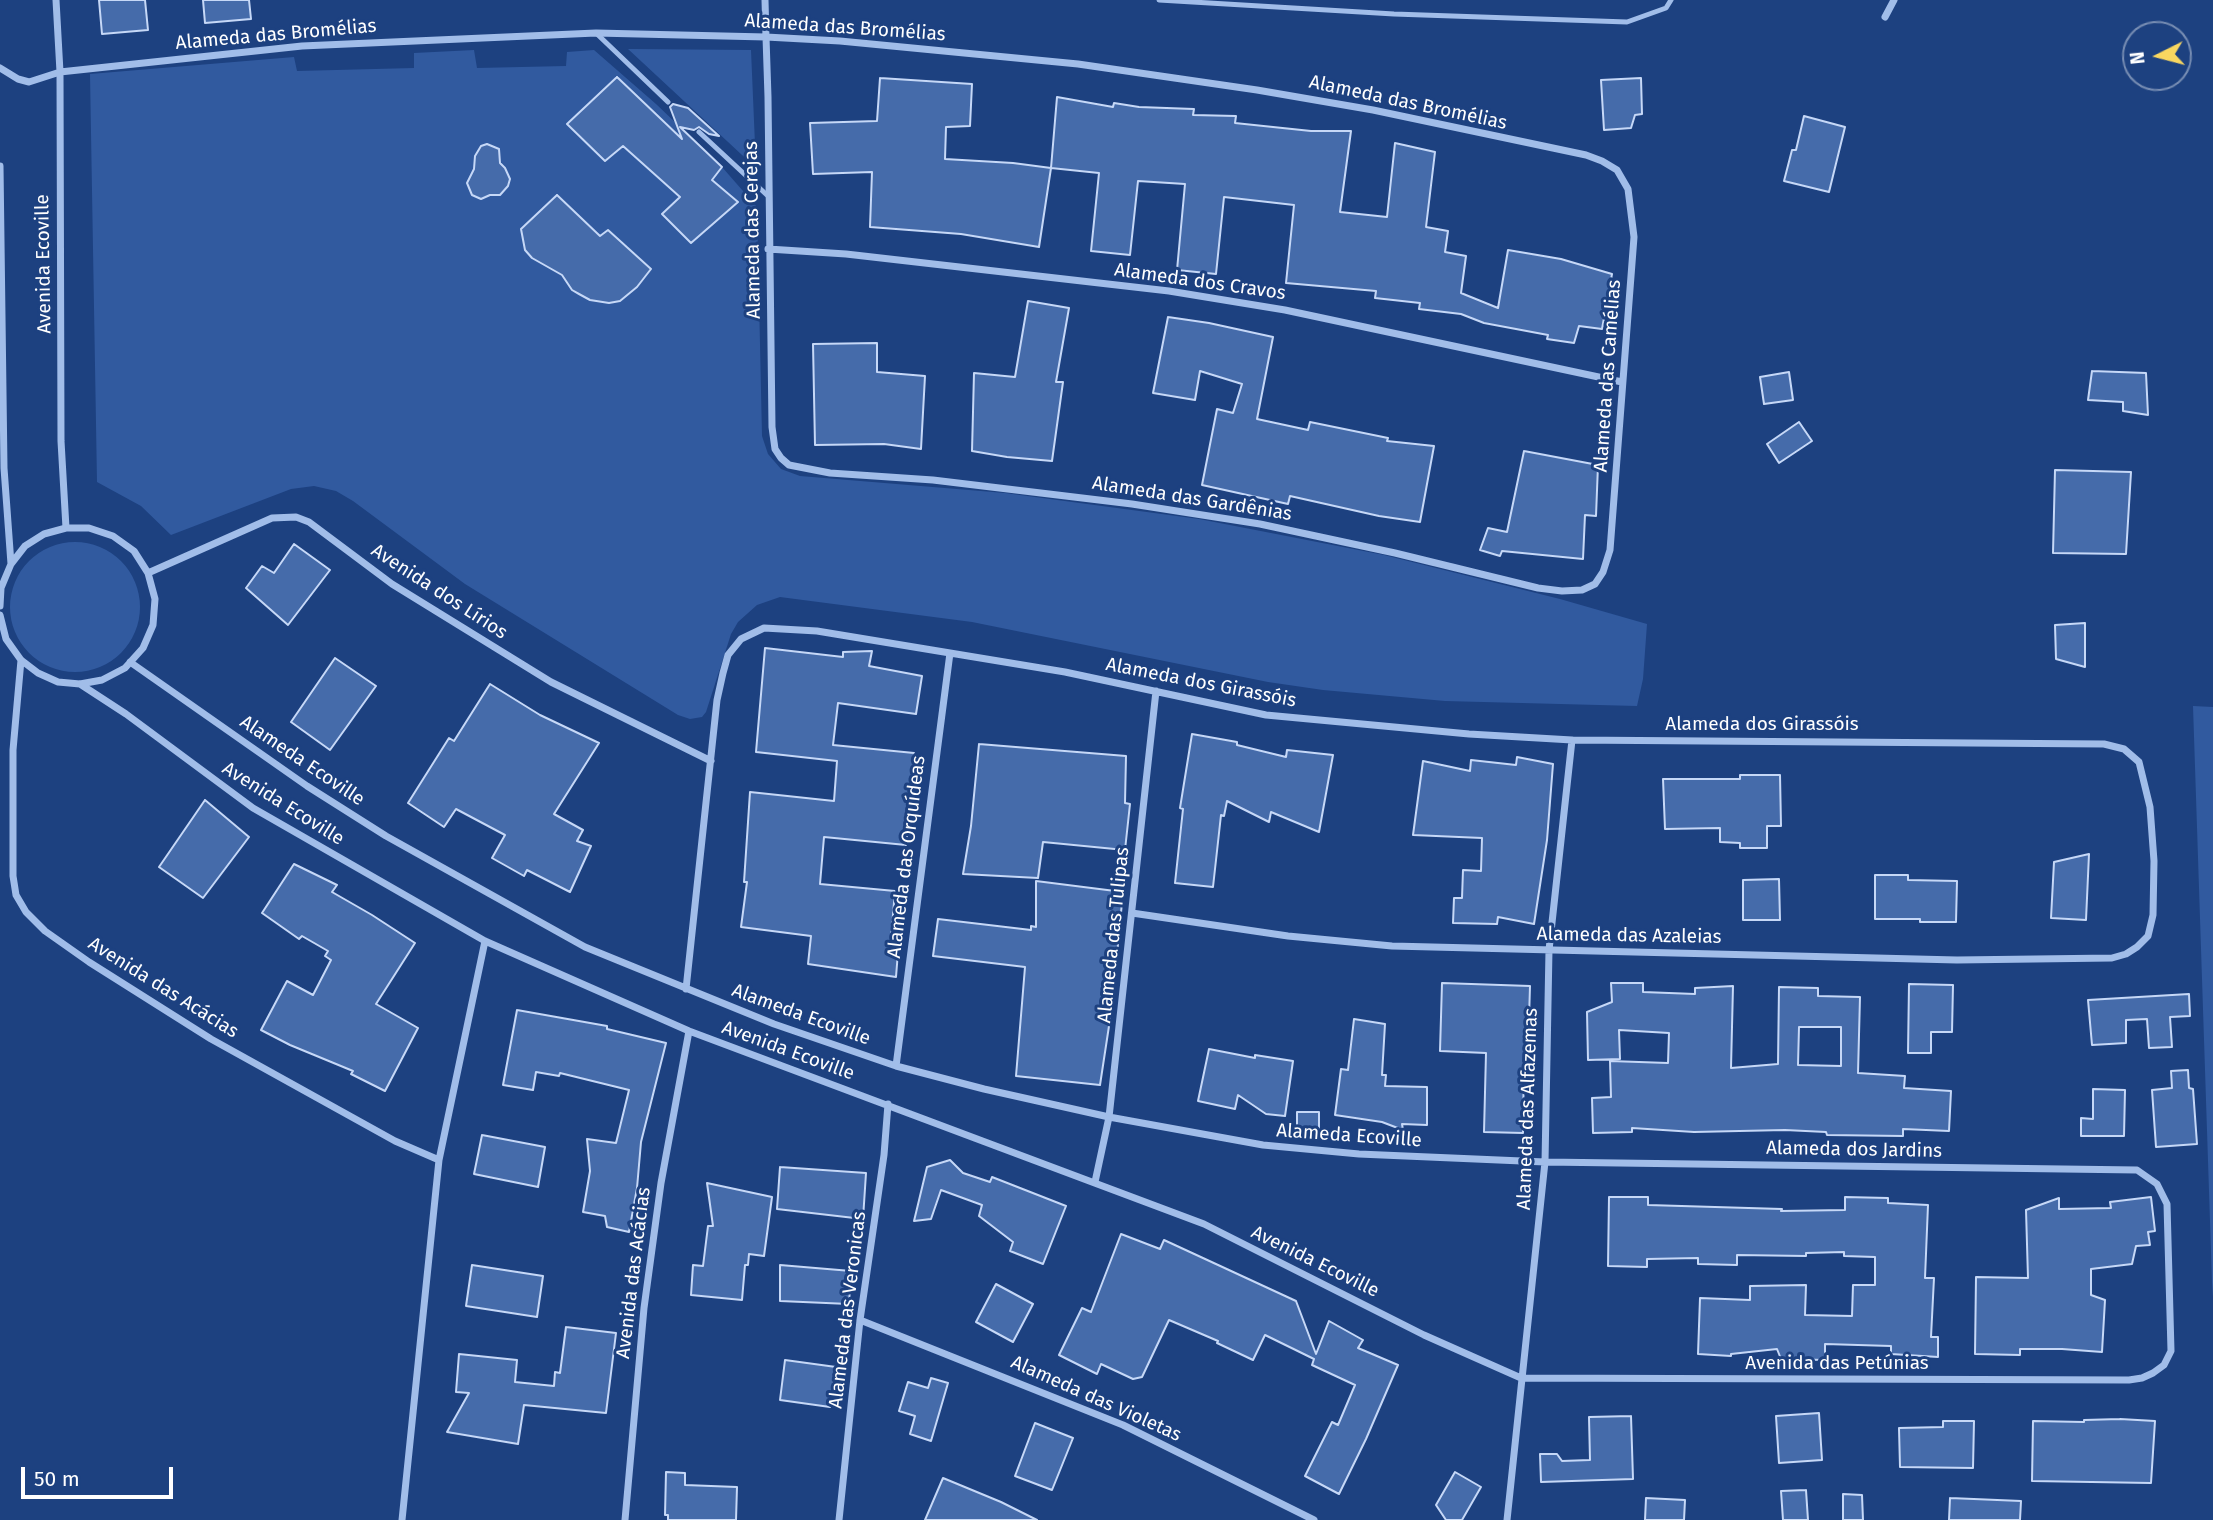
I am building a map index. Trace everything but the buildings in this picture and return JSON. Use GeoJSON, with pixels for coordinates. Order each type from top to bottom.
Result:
{"type":"FeatureCollection","features":[{"type":"Feature","properties":{"kind":"street","name":"Avenida Ecoville"},"geometry":{"type":"LineString","coordinates":[[56,0],[60,72],[61,441],[66,528]]}},
{"type":"Feature","properties":{"kind":"street","name":"Alameda das Cerejas"},"geometry":{"type":"LineString","coordinates":[[765,0],[772,428],[775,449],[781,458]]}},
{"type":"Feature","properties":{"kind":"street"},"geometry":{"type":"LineString","coordinates":[[1885,17],[1894,0]]}},
{"type":"Feature","properties":{"kind":"street","name":"Alameda das Bromélias"},"geometry":{"type":"LineString","coordinates":[[0,68],[29,82],[60,72],[302,46],[596,33],[840,41],[1078,64],[1257,90],[1373,110],[1586,155],[1617,170]]}},
{"type":"Feature","properties":{"kind":"street"},"geometry":{"type":"LineString","coordinates":[[0,166],[4,468],[11,564]]}},
{"type":"Feature","properties":{"kind":"street","name":"Alameda das Camélias"},"geometry":{"type":"LineString","coordinates":[[1595,584],[1603,572],[1610,550],[1634,237],[1628,189],[1617,170]]}},
{"type":"Feature","properties":{"kind":"street","name":"Alameda dos Cravos"},"geometry":{"type":"LineString","coordinates":[[768,249],[846,254],[1169,291],[1285,310],[1622,382]]}},
{"type":"Feature","properties":{"kind":"street","name":"Alameda das Gardênias"},"geometry":{"type":"LineString","coordinates":[[781,458],[789,466],[806,470],[1007,487],[1260,524],[1538,588],[1582,590],[1595,584]]}},
{"type":"Feature","properties":{"kind":"street","name":"Avenida dos Lírios"},"geometry":{"type":"LineString","coordinates":[[148,573],[272,519],[296,517],[326,533],[392,584],[551,682],[711,761]]}},
{"type":"Feature","properties":{"kind":"street"},"geometry":{"type":"LineString","coordinates":[[0,606],[1,588],[11,564],[25,547],[44,534],[66,528],[89,528],[113,536],[134,551],[148,573],[155,598],[153,625],[142,648],[130,662],[102,680],[80,684],[48,678],[21,660],[6,639],[0,615]]}},
{"type":"Feature","properties":{"kind":"street","name":"Alameda dos Girassóis"},"geometry":{"type":"LineString","coordinates":[[686,989],[718,700],[728,655],[741,639],[764,628],[789,628],[950,653],[1156,691],[1266,715],[1469,734],[1572,740],[2105,744],[2124,749],[2139,762],[2150,807],[2154,861],[2153,915],[2148,936],[2126,954]]}},
{"type":"Feature","properties":{"kind":"street","name":"Alameda das Orquídeas"},"geometry":{"type":"LineString","coordinates":[[896,1066],[950,653]]}},
{"type":"Feature","properties":{"kind":"street","name":"Avenida das Acácias"},"geometry":{"type":"LineString","coordinates":[[21,660],[13,750],[13,876],[16,895],[26,912],[45,931],[89,962],[211,1039],[395,1141],[439,1160]]}},
{"type":"Feature","properties":{"kind":"street","name":"Alameda Ecoville"},"geometry":{"type":"LineString","coordinates":[[130,662],[307,786],[386,836],[585,947],[774,1024],[896,1066],[1109,1117],[1263,1145],[1359,1154],[1545,1162]]}},
{"type":"Feature","properties":{"kind":"street","name":"Avenida Ecoville"},"geometry":{"type":"LineString","coordinates":[[80,684],[253,808],[485,941],[689,1031],[1204,1224],[1448,1346],[1521,1378]]}},
{"type":"Feature","properties":{"kind":"street","name":"Alameda das Tulipas"},"geometry":{"type":"LineString","coordinates":[[1095,1182],[1109,1117],[1156,691]]}},
{"type":"Feature","properties":{"kind":"street","name":"Alameda das Alfazemas"},"geometry":{"type":"LineString","coordinates":[[1507,1520],[1545,1162],[1549,950],[1572,740]]}},
{"type":"Feature","properties":{"kind":"street","name":"Alameda das Azaleias"},"geometry":{"type":"LineString","coordinates":[[1132,913],[1288,936],[1392,946],[1957,960],[2112,958],[2126,954]]}},
{"type":"Feature","properties":{"kind":"street"},"geometry":{"type":"LineString","coordinates":[[402,1520],[439,1160],[485,941]]}},
{"type":"Feature","properties":{"kind":"street","name":"Avenida das Acácias"},"geometry":{"type":"LineString","coordinates":[[625,1520],[654,1233],[689,1031]]}},
{"type":"Feature","properties":{"kind":"street","name":"Alameda das Veronicas"},"geometry":{"type":"LineString","coordinates":[[839,1520],[860,1320],[871,1256],[888,1104]]}},
{"type":"Feature","properties":{"kind":"street","name":"Alameda dos Jardins"},"geometry":{"type":"LineString","coordinates":[[1545,1162],[2137,1170],[2157,1184],[2167,1204],[2171,1350],[2164,1365],[2153,1373]]}},
{"type":"Feature","properties":{"kind":"street","name":"Alameda das Violetas"},"geometry":{"type":"LineString","coordinates":[[860,1320],[1122,1425],[1314,1520]]}},
{"type":"Feature","properties":{"kind":"street","name":"Avenida das Petúnias"},"geometry":{"type":"LineString","coordinates":[[1521,1378],[2129,1380],[2153,1373]]}},
{"type":"Feature","properties":{"kind":"lane"},"geometry":{"type":"LineString","coordinates":[[1158,0],[1394,14],[1627,22],[1666,8],[1671,0]]}},
{"type":"Feature","properties":{"kind":"lane"},"geometry":{"type":"LineString","coordinates":[[596,33],[668,102]]}},
{"type":"Feature","properties":{"kind":"lane"},"geometry":{"type":"LineString","coordinates":[[699,132],[768,196]]}},
{"type":"Feature","properties":{"kind":"shaded area"},"geometry":{"type":"Polygon","coordinates":[[[628,49],[751,50],[756,168],[628,49]]]}},
{"type":"Feature","properties":{"kind":"shaded area"},"geometry":{"type":"Polygon","coordinates":[[[474,50],[477,68],[566,66],[567,52],[594,50],[722,167],[757,207],[762,436],[768,454],[781,469],[800,476],[1005,493],[1199,519],[1384,555],[1560,599],[1647,624],[1643,679],[1637,706],[1445,701],[1323,690],[1268,682],[972,622],[780,597],[757,605],[738,622],[731,634],[706,712],[702,717],[690,719],[678,715],[465,584],[336,491],[314,486],[291,489],[171,535],[141,506],[97,482],[90,74],[294,57],[297,71],[414,68],[414,53],[474,50]]]}},
{"type":"Feature","properties":{"kind":"shaded area"},"geometry":{"type":"Polygon","coordinates":[[[75,542],[100,546],[121,561],[136,582],[140,607],[136,632],[121,653],[100,668],[75,672],[50,668],[29,653],[14,632],[10,607],[14,582],[29,561],[50,546],[75,542]]]}},
{"type":"Feature","properties":{"kind":"shaded area"},"geometry":{"type":"Polygon","coordinates":[[[2193,706],[2213,707],[2213,1297],[2212,1282],[2193,706]]]}}]}
